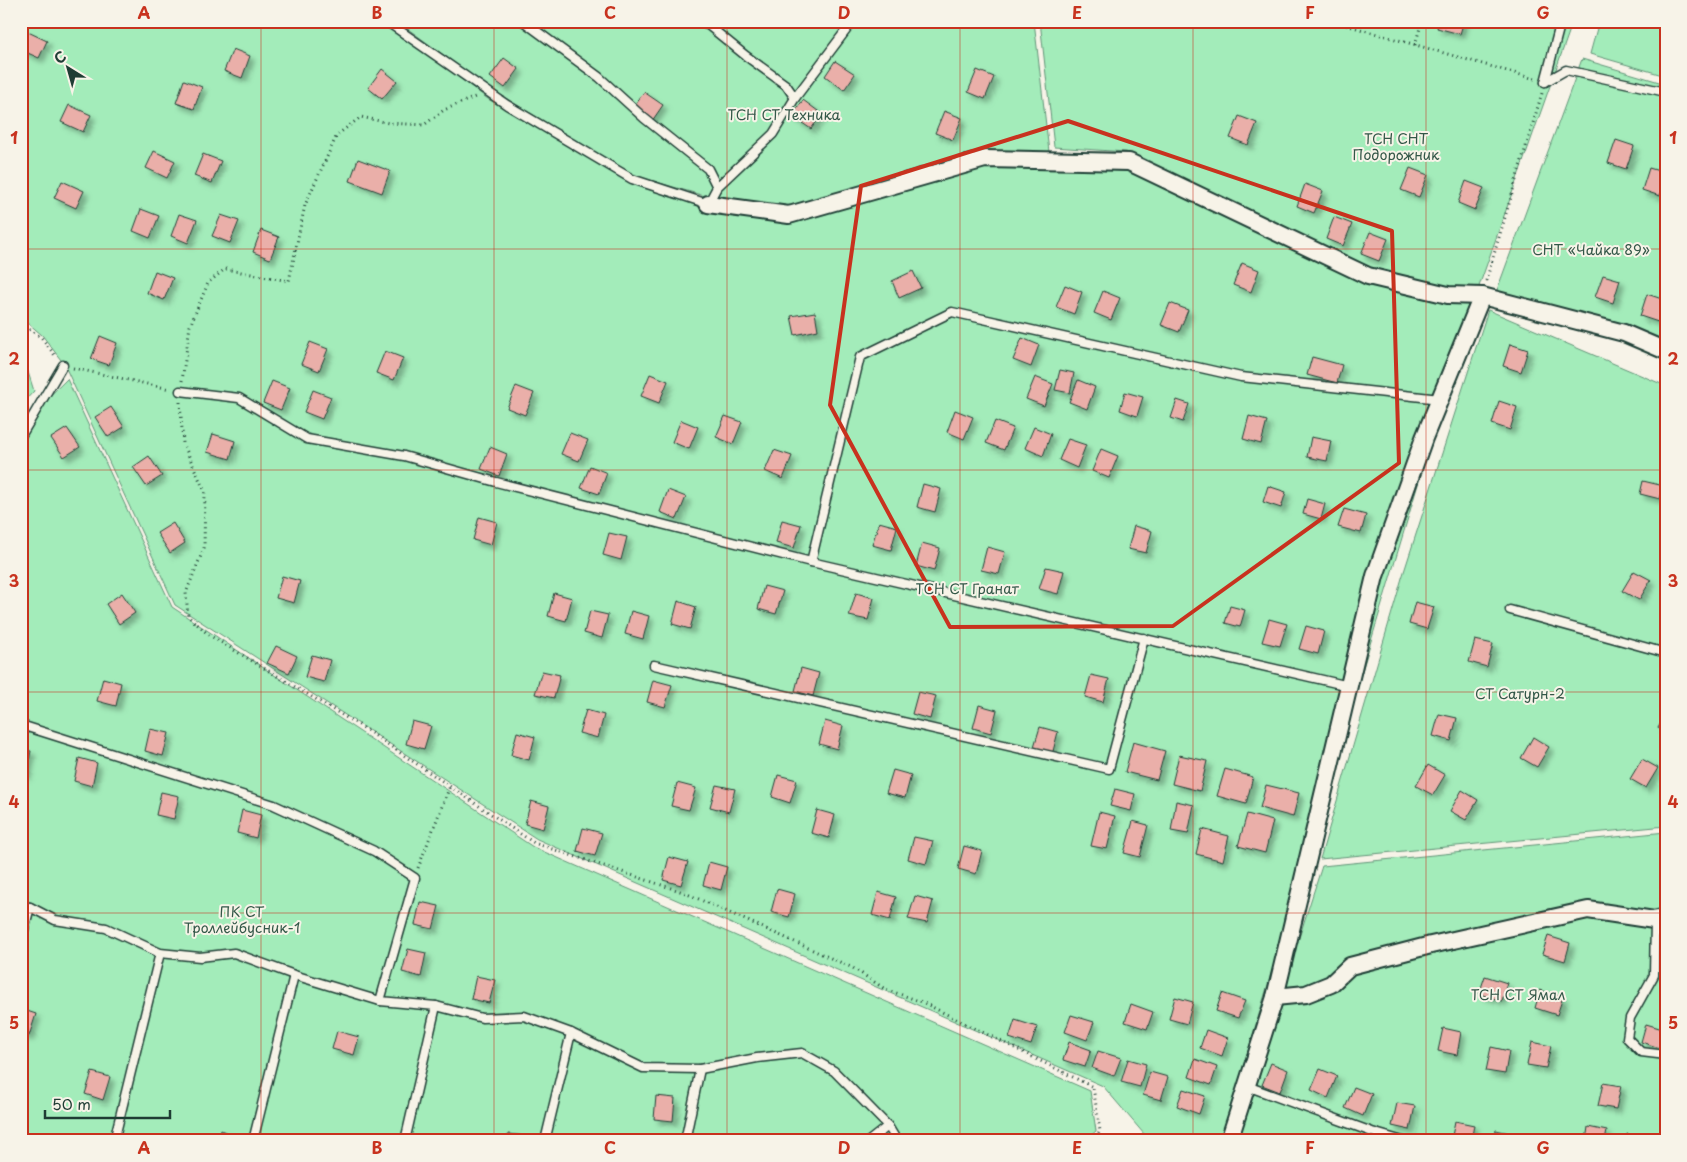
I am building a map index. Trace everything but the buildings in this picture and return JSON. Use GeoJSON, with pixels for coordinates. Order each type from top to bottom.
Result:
{"type":"FeatureCollection","features":[{"type":"Feature","properties":{"kind":"street"},"geometry":{"type":"LineString","coordinates":[[708,204],[789,215],[985,158],[1129,162],[1368,276],[1448,295],[1482,296],[1624,333],[1666,351]]}},
{"type":"Feature","properties":{"kind":"street"},"geometry":{"type":"LineString","coordinates":[[1228,1141],[1248,1086],[1275,997],[1375,576],[1440,399],[1482,296]]}},
{"type":"Feature","properties":{"kind":"street"},"geometry":{"type":"LineString","coordinates":[[1275,997],[1306,994],[1331,984],[1350,966],[1431,945],[1588,910],[1662,919]]}},
{"type":"Feature","properties":{"kind":"lane"},"geometry":{"type":"LineString","coordinates":[[386,21],[487,92],[632,179],[708,204],[717,187],[773,134],[795,98],[853,21]]}},
{"type":"Feature","properties":{"kind":"lane"},"geometry":{"type":"LineString","coordinates":[[523,21],[599,78],[644,118],[708,169],[717,187]]}},
{"type":"Feature","properties":{"kind":"lane"},"geometry":{"type":"LineString","coordinates":[[703,21],[786,85],[795,98]]}},
{"type":"Feature","properties":{"kind":"lane"},"geometry":{"type":"LineString","coordinates":[[1545,82],[1561,21]]}},
{"type":"Feature","properties":{"kind":"lane"},"geometry":{"type":"LineString","coordinates":[[1545,82],[1566,70],[1666,92]]}},
{"type":"Feature","properties":{"kind":"lane"},"geometry":{"type":"LineString","coordinates":[[811,562],[860,357],[952,312],[1241,377],[1440,399]]}},
{"type":"Feature","properties":{"kind":"lane"},"geometry":{"type":"LineString","coordinates":[[21,436],[63,366]]}},
{"type":"Feature","properties":{"kind":"lane"},"geometry":{"type":"LineString","coordinates":[[180,391],[239,398],[307,439],[404,456],[496,482],[811,562],[1349,686]]}},
{"type":"Feature","properties":{"kind":"lane"},"geometry":{"type":"LineString","coordinates":[[1510,610],[1666,652]]}},
{"type":"Feature","properties":{"kind":"lane"},"geometry":{"type":"LineString","coordinates":[[654,665],[1109,769],[1144,638]]}},
{"type":"Feature","properties":{"kind":"lane"},"geometry":{"type":"LineString","coordinates":[[21,725],[274,805],[374,851],[414,878],[380,1001]]}},
{"type":"Feature","properties":{"kind":"lane"},"geometry":{"type":"LineString","coordinates":[[21,906],[30,907],[55,920],[106,928],[160,953],[200,957],[234,953],[294,976],[380,1001],[436,1006],[482,1018],[524,1016],[571,1033],[643,1068],[700,1069],[757,1058],[802,1053],[834,1071],[888,1126],[897,1141]]}},
{"type":"Feature","properties":{"kind":"lane"},"geometry":{"type":"LineString","coordinates":[[21,941],[30,907]]}},
{"type":"Feature","properties":{"kind":"lane"},"geometry":{"type":"LineString","coordinates":[[1662,919],[1654,975],[1630,1018],[1627,1038],[1641,1052],[1666,1055]]}},
{"type":"Feature","properties":{"kind":"lane"},"geometry":{"type":"LineString","coordinates":[[114,1141],[160,953]]}},
{"type":"Feature","properties":{"kind":"lane"},"geometry":{"type":"LineString","coordinates":[[253,1141],[294,976]]}},
{"type":"Feature","properties":{"kind":"lane"},"geometry":{"type":"LineString","coordinates":[[405,1141],[436,1006]]}},
{"type":"Feature","properties":{"kind":"lane"},"geometry":{"type":"LineString","coordinates":[[545,1141],[571,1033]]}},
{"type":"Feature","properties":{"kind":"lane"},"geometry":{"type":"LineString","coordinates":[[685,1141],[700,1069]]}},
{"type":"Feature","properties":{"kind":"lane"},"geometry":{"type":"LineString","coordinates":[[1248,1086],[1372,1132],[1403,1141]]}},
{"type":"Feature","properties":{"kind":"lane"},"geometry":{"type":"LineString","coordinates":[[869,1141],[888,1126]]}},
{"type":"Feature","properties":{"kind":"path"},"geometry":{"type":"LineString","coordinates":[[1332,21],[1545,82],[1482,296]]}},
{"type":"Feature","properties":{"kind":"path"},"geometry":{"type":"LineString","coordinates":[[1415,45],[1422,21]]}},
{"type":"Feature","properties":{"kind":"path"},"geometry":{"type":"LineString","coordinates":[[487,92],[444,110],[424,125],[389,123],[360,118],[337,135],[305,205],[289,281],[225,269],[208,283],[190,326],[180,391],[182,443],[205,492],[204,548],[186,593],[188,616],[209,635],[362,727],[534,843],[683,892],[853,968],[885,989],[922,1002],[1093,1087],[1100,1131],[1095,1141]]}},
{"type":"Feature","properties":{"kind":"path"},"geometry":{"type":"LineString","coordinates":[[21,324],[41,337],[63,366],[180,391]]}},
{"type":"Feature","properties":{"kind":"path"},"geometry":{"type":"LineString","coordinates":[[414,878],[450,786]]}},
{"type":"Feature","properties":{"kind":"highlighted area"},"geometry":{"type":"Polygon","coordinates":[[[1068,121],[1392,231],[1399,463],[1173,626],[950,627],[830,405],[861,186],[1068,121]]]}},
{"type":"Feature","properties":{"kind":"green space","name":"ТСН СТ Гранат"},"geometry":{"type":"Polygon","coordinates":[[[21,21],[383,21],[488,99],[633,184],[788,221],[986,164],[1128,167],[1367,280],[1473,301],[1221,1141],[1150,1141],[1103,1086],[537,839],[175,605],[64,364],[42,335],[21,317],[21,21]]]}},
{"type":"Feature","properties":{"kind":"green space","name":"ТСН СТ Техника"},"geometry":{"type":"Polygon","coordinates":[[[397,21],[1034,21],[1049,152],[988,153],[792,209],[715,199],[632,175],[486,86],[397,21]]]}},
{"type":"Feature","properties":{"kind":"green space","name":"ТСН СНТ Подорожник"},"geometry":{"type":"Polygon","coordinates":[[[1040,21],[1573,21],[1477,292],[1448,290],[1370,272],[1126,152],[1054,147],[1040,21]]]}},
{"type":"Feature","properties":{"kind":"green space"},"geometry":{"type":"Polygon","coordinates":[[[1599,21],[1666,21],[1666,76],[1590,54],[1599,21]]]}},
{"type":"Feature","properties":{"kind":"green space","name":"СНТ «Чайка 89»"},"geometry":{"type":"Polygon","coordinates":[[[1582,59],[1666,84],[1666,360],[1497,290],[1582,59]]]}},
{"type":"Feature","properties":{"kind":"green space","name":"СТ Сатурн-2"},"geometry":{"type":"Polygon","coordinates":[[[1488,310],[1666,386],[1666,826],[1320,859],[1402,578],[1488,310]]]}},
{"type":"Feature","properties":{"kind":"green space"},"geometry":{"type":"Polygon","coordinates":[[[21,350],[34,391],[21,405],[21,350]]]}},
{"type":"Feature","properties":{"kind":"green space","name":"ПК СТ Троллейбусник-1"},"geometry":{"type":"Polygon","coordinates":[[[67,379],[172,607],[533,847],[1090,1091],[1096,1131],[1084,1141],[21,1141],[21,424],[67,379]]]}},
{"type":"Feature","properties":{"kind":"green space","name":"ТСН СТ Ямал"},"geometry":{"type":"Polygon","coordinates":[[[1666,832],[1666,1141],[1234,1141],[1322,866],[1666,832]]]}}]}
